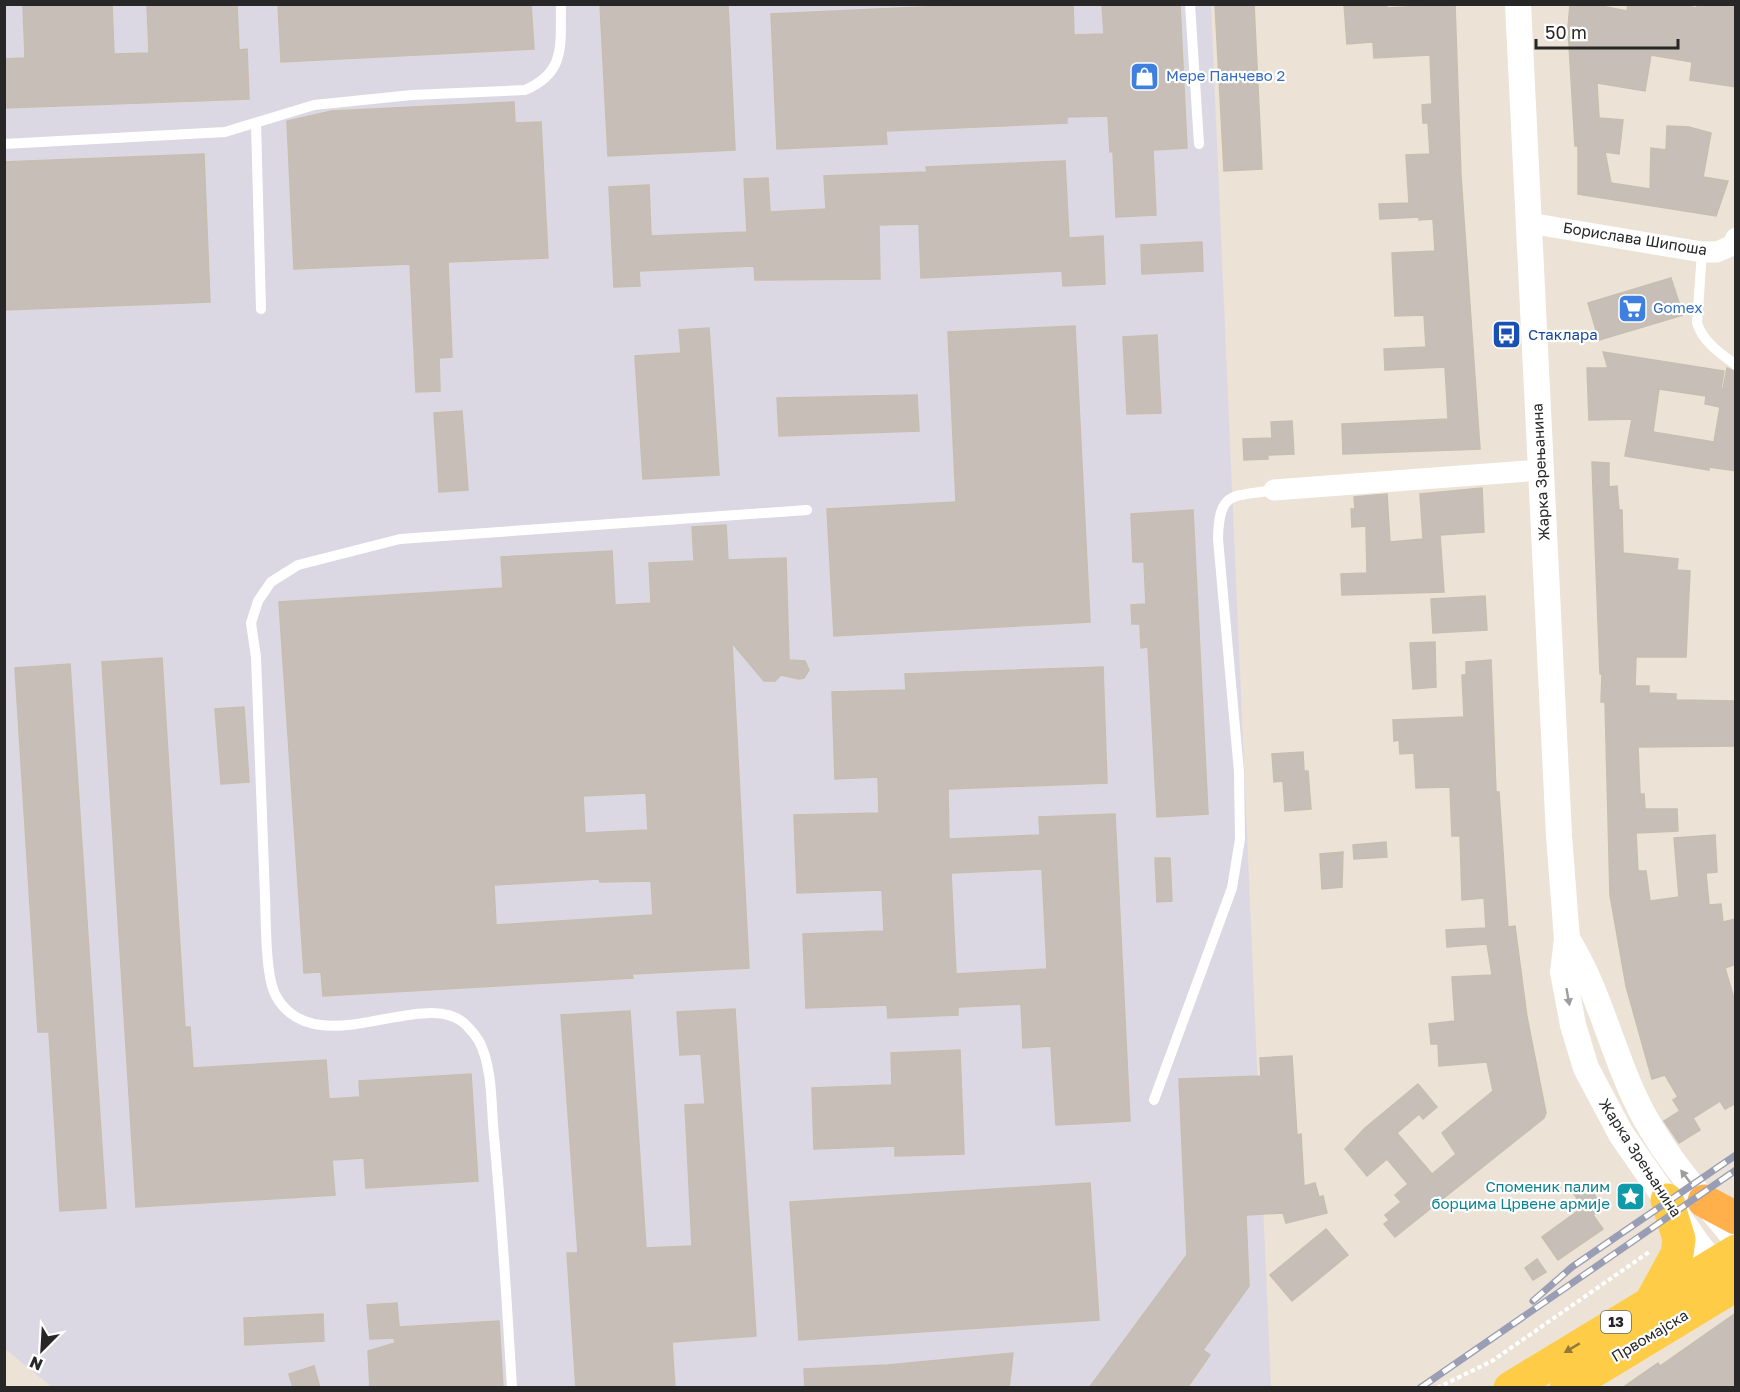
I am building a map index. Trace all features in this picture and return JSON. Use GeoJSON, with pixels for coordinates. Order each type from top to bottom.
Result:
{"type":"FeatureCollection","features":[{"type":"Feature","properties":{"kind":"highway"},"geometry":{"type":"LineString","coordinates":[[1704,1201],[1736,1218]]}},
{"type":"Feature","properties":{"kind":"main road"},"geometry":{"type":"LineString","coordinates":[[1652,1300],[1671,1270],[1679,1239],[1667,1200]]}},
{"type":"Feature","properties":{"kind":"main road","name":"Првомајска"},"geometry":{"type":"LineString","coordinates":[[1510,1388],[1652,1300],[1730,1276]]}},
{"type":"Feature","properties":{"kind":"main road","name":"Првомајска"},"geometry":{"type":"LineString","coordinates":[[1566,1388],[1730,1276]]}},
{"type":"Feature","properties":{"kind":"street","name":"Жарка Зрењанина"},"geometry":{"type":"LineString","coordinates":[[1518,4],[1540,470],[1567,939],[1563,972],[1573,1025],[1586,1068],[1621,1134],[1667,1200],[1730,1276]]}},
{"type":"Feature","properties":{"kind":"street","name":"Борислава Шипоша"},"geometry":{"type":"LineString","coordinates":[[1529,223],[1702,252],[1717,252],[1733,245],[1736,238]]}},
{"type":"Feature","properties":{"kind":"street"},"geometry":{"type":"LineString","coordinates":[[1274,490],[1540,470]]}},
{"type":"Feature","properties":{"kind":"street","name":"Жарка Зрењанина"},"geometry":{"type":"LineString","coordinates":[[1567,939],[1584,966],[1633,1096],[1651,1129],[1704,1201],[1736,1239]]}},
{"type":"Feature","properties":{"kind":"lane"},"geometry":{"type":"LineString","coordinates":[[4,144],[225,132],[314,105],[412,95],[525,90],[542,83],[553,70],[559,56],[561,4]]}},
{"type":"Feature","properties":{"kind":"lane"},"geometry":{"type":"LineString","coordinates":[[1190,4],[1199,144]]}},
{"type":"Feature","properties":{"kind":"lane"},"geometry":{"type":"LineString","coordinates":[[256,123],[261,309]]}},
{"type":"Feature","properties":{"kind":"lane"},"geometry":{"type":"LineString","coordinates":[[1702,252],[1697,323],[1707,342],[1736,365]]}},
{"type":"Feature","properties":{"kind":"lane"},"geometry":{"type":"LineString","coordinates":[[1154,1100],[1232,888],[1240,839],[1239,772],[1218,539],[1218,514],[1227,501],[1233,497],[1274,490]]}},
{"type":"Feature","properties":{"kind":"lane"},"geometry":{"type":"LineString","coordinates":[[512,1388],[502,1224],[489,1076],[479,1041],[465,1024],[448,1015],[426,1013],[372,1022],[327,1025],[306,1023],[292,1016],[276,995],[267,939],[256,657],[251,623],[258,601],[271,582],[298,565],[400,538],[807,510]]}},
{"type":"Feature","properties":{"kind":"path"},"geometry":{"type":"LineString","coordinates":[[1437,1388],[1492,1361],[1659,1245],[1678,1245]]}},
{"type":"Feature","properties":{"kind":"shaded area"},"geometry":{"type":"Polygon","coordinates":[[[4,5],[1211,5],[1271,1387],[53,1388],[5,1349],[4,5]]]}},
{"type":"Feature","properties":{"kind":"building"},"geometry":{"type":"Polygon","coordinates":[[[23,4],[112,4],[114,54],[149,53],[147,4],[237,4],[239,50],[247,49],[249,99],[4,108],[4,59],[25,58],[23,4]]]}},
{"type":"Feature","properties":{"kind":"building"},"geometry":{"type":"Polygon","coordinates":[[[278,4],[531,4],[534,49],[281,62],[278,4]]]}},
{"type":"Feature","properties":{"kind":"building"},"geometry":{"type":"Polygon","coordinates":[[[600,4],[728,4],[735,150],[608,156],[600,4]]]}},
{"type":"Feature","properties":{"kind":"building"},"geometry":{"type":"Polygon","coordinates":[[[988,4],[1073,4],[1074,35],[1104,34],[1102,4],[1180,4],[1187,148],[1153,150],[1156,215],[1116,217],[1113,151],[1110,152],[1108,116],[1067,117],[1067,123],[886,131],[887,144],[777,149],[771,14],[988,4]]]}},
{"type":"Feature","properties":{"kind":"building"},"geometry":{"type":"Polygon","coordinates":[[[1215,4],[1254,4],[1262,169],[1224,171],[1215,4]]]}},
{"type":"Feature","properties":{"kind":"building"},"geometry":{"type":"Polygon","coordinates":[[[1344,4],[1387,4],[1387,8],[1455,4],[1461,176],[1480,449],[1343,454],[1342,424],[1448,419],[1445,367],[1385,370],[1384,349],[1426,347],[1424,315],[1395,316],[1392,253],[1435,251],[1433,219],[1419,220],[1419,217],[1380,219],[1379,204],[1409,203],[1406,155],[1430,154],[1428,123],[1423,123],[1422,105],[1432,104],[1430,55],[1374,58],[1373,42],[1347,44],[1344,4]]]}},
{"type":"Feature","properties":{"kind":"building"},"geometry":{"type":"Polygon","coordinates":[[[1570,4],[1591,4],[1627,11],[1628,4],[1675,4],[1697,8],[1697,4],[1736,4],[1736,87],[1690,80],[1692,62],[1651,55],[1645,91],[1597,83],[1599,118],[1623,120],[1619,154],[1605,152],[1611,183],[1650,189],[1651,148],[1666,150],[1667,126],[1689,127],[1711,133],[1703,177],[1728,181],[1716,216],[1578,194],[1578,146],[1575,146],[1568,28],[1570,4]]]}},
{"type":"Feature","properties":{"kind":"building"},"geometry":{"type":"Polygon","coordinates":[[[514,102],[515,123],[541,122],[548,258],[448,262],[452,357],[439,358],[440,391],[416,392],[410,264],[294,269],[287,121],[332,111],[514,102]]]}},
{"type":"Feature","properties":{"kind":"building"},"geometry":{"type":"Polygon","coordinates":[[[204,154],[210,302],[4,310],[4,162],[204,154]]]}},
{"type":"Feature","properties":{"kind":"building"},"geometry":{"type":"Polygon","coordinates":[[[1065,161],[1069,238],[1103,236],[1105,284],[1063,286],[1062,271],[921,278],[919,224],[879,225],[880,279],[755,280],[754,266],[639,271],[640,286],[614,287],[609,187],[649,185],[651,236],[747,232],[744,179],[768,178],[770,212],[826,209],[824,176],[927,172],[926,167],[1065,161]]]}},
{"type":"Feature","properties":{"kind":"building"},"geometry":{"type":"Polygon","coordinates":[[[1202,242],[1203,271],[1142,274],[1141,245],[1202,242]]]}},
{"type":"Feature","properties":{"kind":"building"},"geometry":{"type":"Polygon","coordinates":[[[1671,278],[1683,315],[1599,340],[1588,303],[1671,278]]]}},
{"type":"Feature","properties":{"kind":"building"},"geometry":{"type":"Polygon","coordinates":[[[1075,326],[1090,622],[834,636],[827,509],[956,502],[948,332],[1075,326]]]}},
{"type":"Feature","properties":{"kind":"building"},"geometry":{"type":"Polygon","coordinates":[[[709,328],[719,475],[643,479],[635,356],[681,353],[679,330],[709,328]]]}},
{"type":"Feature","properties":{"kind":"building"},"geometry":{"type":"Polygon","coordinates":[[[1157,335],[1161,413],[1127,414],[1123,337],[1157,335]]]}},
{"type":"Feature","properties":{"kind":"building"},"geometry":{"type":"Polygon","coordinates":[[[1603,352],[1724,371],[1721,388],[1723,389],[1727,368],[1736,372],[1736,471],[1709,467],[1709,470],[1625,456],[1632,419],[1589,420],[1587,368],[1608,368],[1603,352]],[[1659,389],[1653,432],[1714,442],[1720,407],[1705,404],[1706,396],[1659,389]]]}},
{"type":"Feature","properties":{"kind":"building"},"geometry":{"type":"Polygon","coordinates":[[[917,395],[919,431],[779,436],[777,398],[917,395]]]}},
{"type":"Feature","properties":{"kind":"building"},"geometry":{"type":"Polygon","coordinates":[[[462,411],[468,490],[439,492],[434,413],[462,411]]]}},
{"type":"Feature","properties":{"kind":"building"},"geometry":{"type":"Polygon","coordinates":[[[1292,421],[1294,454],[1268,455],[1268,459],[1244,460],[1243,439],[1272,438],[1271,422],[1292,421]]]}},
{"type":"Feature","properties":{"kind":"building"},"geometry":{"type":"Polygon","coordinates":[[[1592,462],[1609,463],[1609,487],[1617,486],[1619,510],[1622,510],[1623,553],[1678,559],[1677,570],[1690,571],[1686,657],[1636,657],[1635,686],[1649,686],[1649,693],[1676,694],[1676,700],[1736,701],[1736,746],[1638,747],[1640,794],[1644,794],[1645,809],[1677,809],[1678,831],[1636,833],[1638,871],[1646,871],[1650,901],[1679,897],[1674,838],[1715,835],[1717,872],[1706,873],[1709,905],[1721,904],[1723,922],[1736,919],[1736,964],[1725,968],[1736,1005],[1736,1103],[1725,1109],[1720,1101],[1693,1118],[1700,1130],[1679,1143],[1664,1121],[1680,1111],[1673,1100],[1678,1097],[1665,1075],[1652,1079],[1626,986],[1610,895],[1605,702],[1601,702],[1602,674],[1600,674],[1592,462]]]}},
{"type":"Feature","properties":{"kind":"building"},"geometry":{"type":"Polygon","coordinates":[[[1482,488],[1484,532],[1440,535],[1444,592],[1342,595],[1341,574],[1367,573],[1366,526],[1352,527],[1351,509],[1355,509],[1354,497],[1387,494],[1390,542],[1423,539],[1420,494],[1482,488]]]}},
{"type":"Feature","properties":{"kind":"building"},"geometry":{"type":"Polygon","coordinates":[[[1193,510],[1208,814],[1157,817],[1148,647],[1141,648],[1140,624],[1132,624],[1131,605],[1146,604],[1144,562],[1133,562],[1131,514],[1193,510]]]}},
{"type":"Feature","properties":{"kind":"building"},"geometry":{"type":"Polygon","coordinates":[[[726,525],[728,560],[786,558],[789,660],[805,661],[809,670],[804,678],[781,675],[775,681],[764,681],[732,643],[749,968],[632,974],[633,978],[323,996],[321,972],[304,973],[279,602],[503,588],[501,557],[612,551],[615,605],[651,603],[649,563],[694,561],[692,527],[726,525]],[[646,793],[583,796],[585,833],[648,830],[646,793]],[[599,879],[494,885],[496,925],[653,915],[651,881],[600,882],[599,879]]]}},
{"type":"Feature","properties":{"kind":"building"},"geometry":{"type":"Polygon","coordinates":[[[1485,596],[1487,630],[1433,633],[1431,599],[1485,596]]]}},
{"type":"Feature","properties":{"kind":"building"},"geometry":{"type":"Polygon","coordinates":[[[1435,642],[1436,687],[1413,689],[1410,643],[1435,642]]]}},
{"type":"Feature","properties":{"kind":"building"},"geometry":{"type":"Polygon","coordinates":[[[162,658],[185,1027],[190,1027],[193,1068],[326,1060],[329,1099],[360,1097],[359,1081],[471,1074],[478,1181],[366,1188],[364,1158],[332,1160],[335,1195],[136,1207],[102,662],[162,658]]]}},
{"type":"Feature","properties":{"kind":"building"},"geometry":{"type":"Polygon","coordinates":[[[1491,660],[1496,792],[1499,792],[1508,927],[1515,926],[1527,1017],[1546,1113],[1544,1118],[1395,1237],[1384,1224],[1389,1220],[1385,1215],[1401,1202],[1395,1195],[1408,1184],[1387,1159],[1367,1176],[1345,1149],[1365,1128],[1418,1084],[1437,1107],[1423,1119],[1419,1114],[1397,1133],[1432,1174],[1456,1154],[1442,1133],[1493,1091],[1487,1062],[1439,1066],[1438,1044],[1431,1044],[1429,1024],[1455,1021],[1452,977],[1492,975],[1487,944],[1447,947],[1446,930],[1486,928],[1484,898],[1462,900],[1460,836],[1452,836],[1450,787],[1416,788],[1414,753],[1400,754],[1399,740],[1394,741],[1393,720],[1464,717],[1462,675],[1466,675],[1466,662],[1491,660]]]}},
{"type":"Feature","properties":{"kind":"building"},"geometry":{"type":"Polygon","coordinates":[[[70,664],[106,1208],[60,1211],[49,1032],[38,1032],[15,668],[70,664]]]}},
{"type":"Feature","properties":{"kind":"building"},"geometry":{"type":"Polygon","coordinates":[[[1103,667],[1107,783],[948,789],[949,839],[1040,835],[1039,817],[1115,814],[1130,1121],[1056,1125],[1051,1046],[1023,1048],[1021,1004],[958,1007],[958,1015],[888,1018],[887,1005],[806,1008],[803,934],[884,931],[882,890],[797,893],[794,815],[879,813],[878,777],[835,779],[832,692],[906,690],[905,674],[1103,667]],[[1042,869],[951,873],[956,974],[1047,969],[1042,869]]]}},
{"type":"Feature","properties":{"kind":"building"},"geometry":{"type":"Polygon","coordinates":[[[244,707],[249,782],[221,784],[215,709],[244,707]]]}},
{"type":"Feature","properties":{"kind":"building"},"geometry":{"type":"Polygon","coordinates":[[[1303,752],[1304,771],[1308,771],[1311,809],[1285,811],[1283,781],[1274,782],[1272,754],[1303,752]]]}},
{"type":"Feature","properties":{"kind":"building"},"geometry":{"type":"Polygon","coordinates":[[[1386,842],[1387,857],[1354,859],[1353,845],[1386,842]]]}},
{"type":"Feature","properties":{"kind":"building"},"geometry":{"type":"Polygon","coordinates":[[[1343,852],[1342,887],[1322,889],[1320,854],[1343,852]]]}},
{"type":"Feature","properties":{"kind":"building"},"geometry":{"type":"Polygon","coordinates":[[[1155,858],[1170,858],[1172,901],[1157,902],[1155,858]]]}},
{"type":"Feature","properties":{"kind":"building"},"geometry":{"type":"Polygon","coordinates":[[[735,1009],[756,1336],[672,1342],[675,1388],[576,1388],[567,1253],[578,1253],[561,1015],[630,1011],[646,1248],[692,1246],[685,1105],[705,1104],[701,1054],[680,1055],[677,1012],[735,1009]]]}},
{"type":"Feature","properties":{"kind":"building"},"geometry":{"type":"Polygon","coordinates":[[[960,1050],[964,1154],[895,1156],[895,1146],[814,1149],[812,1088],[892,1085],[891,1053],[960,1050]]]}},
{"type":"Feature","properties":{"kind":"building"},"geometry":{"type":"Polygon","coordinates":[[[1292,1056],[1297,1135],[1301,1134],[1304,1186],[1315,1183],[1319,1197],[1323,1196],[1327,1213],[1286,1223],[1283,1213],[1246,1215],[1249,1286],[1203,1350],[1210,1355],[1187,1388],[1089,1388],[1187,1255],[1179,1079],[1261,1076],[1260,1058],[1292,1056]]]}},
{"type":"Feature","properties":{"kind":"building"},"geometry":{"type":"Polygon","coordinates":[[[1090,1183],[1099,1320],[799,1340],[790,1202],[1090,1183]]]}},
{"type":"Feature","properties":{"kind":"building"},"geometry":{"type":"Polygon","coordinates":[[[1588,1185],[1603,1208],[1593,1215],[1603,1229],[1558,1260],[1542,1237],[1583,1207],[1574,1194],[1588,1185]]]}},
{"type":"Feature","properties":{"kind":"building"},"geometry":{"type":"Polygon","coordinates":[[[1326,1229],[1348,1255],[1292,1301],[1270,1275],[1326,1229]]]}},
{"type":"Feature","properties":{"kind":"building"},"geometry":{"type":"Polygon","coordinates":[[[1537,1259],[1546,1272],[1533,1280],[1525,1268],[1537,1259]]]}},
{"type":"Feature","properties":{"kind":"building"},"geometry":{"type":"Polygon","coordinates":[[[397,1303],[399,1327],[499,1321],[503,1388],[370,1388],[368,1351],[395,1343],[394,1338],[370,1339],[367,1305],[397,1303]]]}},
{"type":"Feature","properties":{"kind":"building"},"geometry":{"type":"Polygon","coordinates":[[[1736,1313],[1736,1388],[1622,1388],[1658,1363],[1660,1366],[1736,1313]]]}},
{"type":"Feature","properties":{"kind":"building"},"geometry":{"type":"Polygon","coordinates":[[[323,1314],[324,1341],[245,1345],[244,1318],[323,1314]]]}},
{"type":"Feature","properties":{"kind":"building"},"geometry":{"type":"Polygon","coordinates":[[[1013,1353],[1009,1388],[805,1388],[804,1369],[888,1365],[1013,1353]]]}},
{"type":"Feature","properties":{"kind":"building"},"geometry":{"type":"Polygon","coordinates":[[[314,1366],[320,1388],[293,1388],[289,1374],[314,1366]]]}},
{"type":"Feature","properties":{"kind":"railway"},"geometry":{"type":"LineString","coordinates":[[1533,1301],[1572,1267],[1736,1155]]}},
{"type":"Feature","properties":{"kind":"railway"},"geometry":{"type":"LineString","coordinates":[[1420,1388],[1736,1170]]}},
{"type":"Feature","properties":{"kind":"place","name":"Мере Панчево 2"},"geometry":{"type":"Point","coordinates":[1145,76]}},
{"type":"Feature","properties":{"kind":"place","name":"Gomex"},"geometry":{"type":"Point","coordinates":[1632,308]}},
{"type":"Feature","properties":{"kind":"place","name":"Стаклара"},"geometry":{"type":"Point","coordinates":[1507,335]}},
{"type":"Feature","properties":{"kind":"place","name":"Споменик палим борцима Црвене армије"},"geometry":{"type":"Point","coordinates":[1631,1196]}}]}
